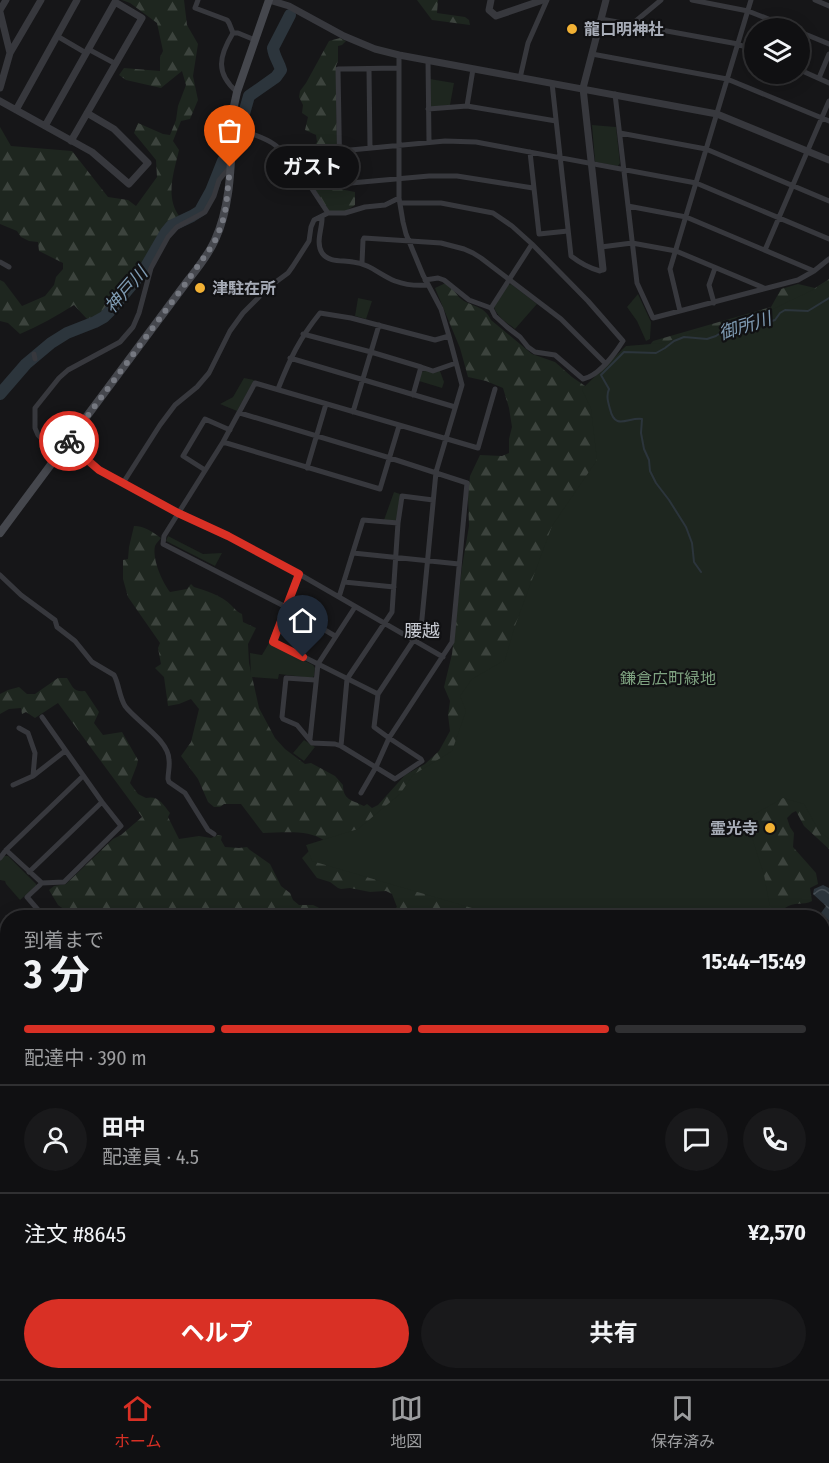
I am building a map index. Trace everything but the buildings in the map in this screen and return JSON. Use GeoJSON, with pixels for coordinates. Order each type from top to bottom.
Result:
{"type":"FeatureCollection","features":[{"type":"Feature","properties":{"kind":"main road"},"geometry":{"type":"LineString","coordinates":[[0,532],[214,243],[226,207],[237,92],[269,0]]}},
{"type":"Feature","properties":{"kind":"street"},"geometry":{"type":"LineString","coordinates":[[6,0],[0,11],[10,53]]}},
{"type":"Feature","properties":{"kind":"street"},"geometry":{"type":"LineString","coordinates":[[0,88],[10,53],[41,0]]}},
{"type":"Feature","properties":{"kind":"street"},"geometry":{"type":"LineString","coordinates":[[16,110],[78,0]]}},
{"type":"Feature","properties":{"kind":"street"},"geometry":{"type":"LineString","coordinates":[[198,0],[195,9],[230,23],[233,33],[225,47],[220,64],[231,87],[237,92]]}},
{"type":"Feature","properties":{"kind":"street"},"geometry":{"type":"LineString","coordinates":[[269,0],[289,6],[344,36],[399,56],[717,114],[829,160]]}},
{"type":"Feature","properties":{"kind":"street"},"geometry":{"type":"LineString","coordinates":[[491,0],[489,10],[496,16],[545,0]]}},
{"type":"Feature","properties":{"kind":"street"},"geometry":{"type":"LineString","coordinates":[[520,78],[528,44],[545,0]]}},
{"type":"Feature","properties":{"kind":"street"},"geometry":{"type":"LineString","coordinates":[[552,84],[571,255],[580,263],[600,271],[603,269],[601,247],[583,88],[606,0]]}},
{"type":"Feature","properties":{"kind":"street"},"geometry":{"type":"LineString","coordinates":[[631,25],[661,0]]}},
{"type":"Feature","properties":{"kind":"street"},"geometry":{"type":"LineString","coordinates":[[692,0],[748,11],[766,18]]}},
{"type":"Feature","properties":{"kind":"street"},"geometry":{"type":"LineString","coordinates":[[680,311],[670,269],[751,0]]}},
{"type":"Feature","properties":{"kind":"street"},"geometry":{"type":"LineString","coordinates":[[815,0],[829,6]]}},
{"type":"Feature","properties":{"kind":"street"},"geometry":{"type":"LineString","coordinates":[[45,126],[115,1],[142,18],[71,141]]}},
{"type":"Feature","properties":{"kind":"street"},"geometry":{"type":"LineString","coordinates":[[601,19],[744,47]]}},
{"type":"Feature","properties":{"kind":"street"},"geometry":{"type":"LineString","coordinates":[[233,33],[255,40]]}},
{"type":"Feature","properties":{"kind":"street"},"geometry":{"type":"LineString","coordinates":[[57,36],[116,64]]}},
{"type":"Feature","properties":{"kind":"street"},"geometry":{"type":"LineString","coordinates":[[810,36],[829,45]]}},
{"type":"Feature","properties":{"kind":"street"},"geometry":{"type":"LineString","coordinates":[[592,54],[727,79],[829,121]]}},
{"type":"Feature","properties":{"kind":"street"},"geometry":{"type":"LineString","coordinates":[[819,78],[829,54]]}},
{"type":"Feature","properties":{"kind":"street"},"geometry":{"type":"LineString","coordinates":[[315,680],[287,677],[282,717],[297,725],[312,743],[341,746],[395,779],[422,761],[374,727],[378,694],[421,629],[436,472],[462,385],[441,309],[409,241],[403,222],[399,179],[399,56]]}},
{"type":"Feature","properties":{"kind":"street"},"geometry":{"type":"LineString","coordinates":[[428,60],[429,142]]}},
{"type":"Feature","properties":{"kind":"street"},"geometry":{"type":"LineString","coordinates":[[398,68],[338,69],[340,184],[457,176],[533,188]]}},
{"type":"Feature","properties":{"kind":"street"},"geometry":{"type":"LineString","coordinates":[[369,69],[370,148]]}},
{"type":"Feature","properties":{"kind":"street"},"geometry":{"type":"LineString","coordinates":[[467,106],[473,69]]}},
{"type":"Feature","properties":{"kind":"street"},"geometry":{"type":"LineString","coordinates":[[810,74],[829,83]]}},
{"type":"Feature","properties":{"kind":"street"},"geometry":{"type":"LineString","coordinates":[[615,94],[637,283],[653,318],[798,280],[829,259]]}},
{"type":"Feature","properties":{"kind":"street"},"geometry":{"type":"LineString","coordinates":[[0,101],[92,152],[129,184],[148,163],[114,129],[87,113]]}},
{"type":"Feature","properties":{"kind":"street"},"geometry":{"type":"LineString","coordinates":[[765,250],[829,101]]}},
{"type":"Feature","properties":{"kind":"street"},"geometry":{"type":"LineString","coordinates":[[428,109],[467,106],[556,121]]}},
{"type":"Feature","properties":{"kind":"street"},"geometry":{"type":"LineString","coordinates":[[123,483],[175,405],[197,387],[209,373],[230,331],[243,313],[269,286],[288,273],[309,241],[312,223],[325,214],[345,213],[400,201],[441,203],[493,213],[532,244],[588,301],[623,341],[601,369],[583,379],[555,355],[536,352],[528,347],[520,337],[495,316],[490,308],[469,300],[444,280],[438,278],[412,285],[394,281],[362,263],[335,261],[323,254],[320,245],[325,214],[307,182],[288,158],[273,144],[244,130],[242,138],[232,140]]}},
{"type":"Feature","properties":{"kind":"street"},"geometry":{"type":"LineString","coordinates":[[620,133],[706,149],[829,201]]}},
{"type":"Feature","properties":{"kind":"street"},"geometry":{"type":"LineString","coordinates":[[340,151],[429,142],[467,141],[530,152],[696,183],[829,238]]}},
{"type":"Feature","properties":{"kind":"street"},"geometry":{"type":"LineString","coordinates":[[530,152],[539,234],[568,231]]}},
{"type":"Feature","properties":{"kind":"street"},"geometry":{"type":"LineString","coordinates":[[230,167],[219,180],[214,196],[205,212],[177,227],[168,237],[151,267],[133,327],[120,342],[68,370],[35,408],[34,425],[38,435],[44,441],[66,445],[99,470],[299,574],[443,657]]}},
{"type":"Feature","properties":{"kind":"street"},"geometry":{"type":"LineString","coordinates":[[628,206],[686,217],[814,271]]}},
{"type":"Feature","properties":{"kind":"street"},"geometry":{"type":"LineString","coordinates":[[362,263],[364,238],[441,243],[464,249],[481,258],[561,319],[605,363]]}},
{"type":"Feature","properties":{"kind":"street"},"geometry":{"type":"LineString","coordinates":[[601,247],[632,243],[676,251],[766,288]]}},
{"type":"Feature","properties":{"kind":"street"},"geometry":{"type":"LineString","coordinates":[[490,308],[532,244]]}},
{"type":"Feature","properties":{"kind":"street"},"geometry":{"type":"LineString","coordinates":[[0,262],[9,267]]}},
{"type":"Feature","properties":{"kind":"street"},"geometry":{"type":"LineString","coordinates":[[714,303],[709,285],[716,268]]}},
{"type":"Feature","properties":{"kind":"street"},"geometry":{"type":"LineString","coordinates":[[278,390],[290,358],[303,334],[320,313],[351,318],[435,340],[449,336]]}},
{"type":"Feature","properties":{"kind":"street"},"geometry":{"type":"LineString","coordinates":[[353,412],[379,325]]}},
{"type":"Feature","properties":{"kind":"street"},"geometry":{"type":"LineString","coordinates":[[303,334],[433,371],[456,363]]}},
{"type":"Feature","properties":{"kind":"street"},"geometry":{"type":"LineString","coordinates":[[290,358],[455,407]]}},
{"type":"Feature","properties":{"kind":"street"},"geometry":{"type":"LineString","coordinates":[[413,395],[421,367]]}},
{"type":"Feature","properties":{"kind":"street"},"geometry":{"type":"LineString","coordinates":[[335,636],[286,607],[164,544],[165,536],[178,513],[223,442],[255,383],[478,448],[495,389]]}},
{"type":"Feature","properties":{"kind":"street"},"geometry":{"type":"LineString","coordinates":[[307,468],[326,404]]}},
{"type":"Feature","properties":{"kind":"street"},"geometry":{"type":"LineString","coordinates":[[240,413],[467,483],[452,642],[389,738],[362,793]]}},
{"type":"Feature","properties":{"kind":"street"},"geometry":{"type":"LineString","coordinates":[[205,470],[183,456],[205,419],[230,430]]}},
{"type":"Feature","properties":{"kind":"street"},"geometry":{"type":"LineString","coordinates":[[223,442],[380,489],[399,426]]}},
{"type":"Feature","properties":{"kind":"street"},"geometry":{"type":"LineString","coordinates":[[341,746],[347,679],[392,612],[402,496],[433,500]]}},
{"type":"Feature","properties":{"kind":"street"},"geometry":{"type":"LineString","coordinates":[[339,597],[363,520],[398,524]]}},
{"type":"Feature","properties":{"kind":"street"},"geometry":{"type":"LineString","coordinates":[[353,553],[459,564]]}},
{"type":"Feature","properties":{"kind":"street"},"geometry":{"type":"LineString","coordinates":[[299,574],[273,642],[378,694]]}},
{"type":"Feature","properties":{"kind":"street"},"geometry":{"type":"LineString","coordinates":[[0,575],[21,595],[56,620],[57,627],[75,641],[92,662],[114,675],[124,704],[153,733],[167,751],[170,759],[169,782],[185,793],[208,830],[214,834]]}},
{"type":"Feature","properties":{"kind":"street"},"geometry":{"type":"LineString","coordinates":[[344,582],[394,587]]}},
{"type":"Feature","properties":{"kind":"street"},"geometry":{"type":"LineString","coordinates":[[310,739],[318,664],[355,607]]}},
{"type":"Feature","properties":{"kind":"street"},"geometry":{"type":"LineString","coordinates":[[38,910],[27,897],[42,883],[64,882],[121,826],[42,717]]}},
{"type":"Feature","properties":{"kind":"street"},"geometry":{"type":"LineString","coordinates":[[19,728],[28,733],[35,753],[33,776]]}},
{"type":"Feature","properties":{"kind":"street"},"geometry":{"type":"LineString","coordinates":[[13,785],[33,776],[65,751]]}},
{"type":"Feature","properties":{"kind":"street"},"geometry":{"type":"LineString","coordinates":[[0,858],[84,776]]}},
{"type":"Feature","properties":{"kind":"street"},"geometry":{"type":"LineString","coordinates":[[29,872],[102,802]]}},
{"type":"Feature","properties":{"kind":"street"},"geometry":{"type":"LineString","coordinates":[[6,850],[42,883]]}},
{"type":"Feature","properties":{"kind":"green space"},"geometry":{"type":"Polygon","coordinates":[[[122,0],[184,0],[187,25],[198,44],[193,76],[198,100],[190,119],[181,121],[173,141],[179,150],[173,175],[172,200],[179,216],[163,233],[137,275],[100,314],[87,319],[74,305],[20,334],[8,323],[0,321],[0,280],[22,306],[45,296],[63,269],[63,263],[39,251],[38,242],[29,241],[21,237],[17,231],[0,224],[0,127],[11,146],[72,151],[108,197],[128,200],[136,206],[157,177],[156,160],[134,133],[138,123],[170,135],[176,120],[178,106],[186,85],[182,71],[161,88],[126,80],[119,75],[124,68],[160,71],[160,57],[163,51],[157,23],[130,3],[122,0]]]}},
{"type":"Feature","properties":{"kind":"green space"},"geometry":{"type":"Polygon","coordinates":[[[417,0],[438,0],[437,13],[465,17],[469,20],[470,25],[432,20],[417,0]]]}},
{"type":"Feature","properties":{"kind":"green space"},"geometry":{"type":"Polygon","coordinates":[[[340,38],[346,41],[338,46],[336,66],[337,153],[340,189],[355,192],[355,205],[340,215],[326,212],[308,174],[313,147],[317,142],[316,135],[305,130],[308,117],[302,113],[303,105],[299,97],[300,91],[329,41],[340,38]]]}},
{"type":"Feature","properties":{"kind":"green space"},"geometry":{"type":"Polygon","coordinates":[[[430,79],[454,83],[450,105],[431,106],[430,79]]]}},
{"type":"Feature","properties":{"kind":"green space"},"geometry":{"type":"Polygon","coordinates":[[[592,125],[616,127],[620,163],[618,166],[595,161],[592,125]]]}},
{"type":"Feature","properties":{"kind":"green space"},"geometry":{"type":"Polygon","coordinates":[[[829,279],[829,300],[673,343],[649,346],[653,341],[771,307],[781,289],[798,284],[815,288],[829,279]]]}},
{"type":"Feature","properties":{"kind":"green space","name":"鎌倉広町緑地"},"geometry":{"type":"Polygon","coordinates":[[[448,282],[457,295],[483,310],[491,320],[532,354],[555,362],[591,390],[829,662],[829,849],[804,826],[796,811],[787,818],[794,833],[793,847],[816,873],[818,884],[810,888],[812,901],[792,905],[785,908],[786,910],[393,910],[397,907],[392,894],[386,891],[341,889],[317,878],[302,858],[314,846],[325,841],[303,833],[263,833],[241,804],[224,804],[214,807],[208,802],[198,779],[181,756],[191,742],[199,709],[191,699],[168,706],[164,677],[155,668],[161,664],[158,648],[160,643],[128,597],[123,579],[123,560],[128,559],[134,526],[145,528],[161,538],[154,551],[156,564],[170,592],[187,589],[191,584],[223,599],[242,614],[243,622],[256,628],[248,644],[249,663],[259,708],[275,738],[305,764],[311,763],[335,776],[343,785],[346,797],[349,799],[364,806],[367,804],[372,808],[378,805],[405,775],[425,764],[439,751],[450,731],[448,715],[450,701],[444,687],[452,654],[469,526],[470,476],[480,455],[502,456],[509,453],[512,427],[503,388],[468,377],[460,348],[435,288],[448,282]]]}},
{"type":"Feature","properties":{"kind":"green space","name":"鎌倉広町緑地"},"geometry":{"type":"Polygon","coordinates":[[[829,282],[829,839],[819,831],[804,804],[783,798],[746,819],[764,875],[771,910],[479,910],[312,861],[306,845],[358,829],[400,794],[413,775],[452,751],[466,711],[460,696],[472,679],[505,660],[515,626],[552,526],[597,460],[591,409],[582,389],[626,346],[663,343],[763,314],[829,282]]]}},
{"type":"Feature","properties":{"kind":"green space"},"geometry":{"type":"Polygon","coordinates":[[[511,284],[537,304],[515,329],[500,317],[494,307],[508,285],[511,284]]]}},
{"type":"Feature","properties":{"kind":"green space"},"geometry":{"type":"Polygon","coordinates":[[[638,294],[651,322],[650,339],[646,341],[637,321],[627,307],[638,294]]]}},
{"type":"Feature","properties":{"kind":"green space"},"geometry":{"type":"Polygon","coordinates":[[[358,298],[372,301],[366,319],[355,316],[358,298]]]}},
{"type":"Feature","properties":{"kind":"green space"},"geometry":{"type":"Polygon","coordinates":[[[440,371],[444,382],[442,388],[419,381],[421,372],[440,371]]]}},
{"type":"Feature","properties":{"kind":"green space"},"geometry":{"type":"Polygon","coordinates":[[[244,378],[254,380],[237,411],[220,404],[233,397],[244,378]]]}},
{"type":"Feature","properties":{"kind":"green space"},"geometry":{"type":"Polygon","coordinates":[[[394,492],[400,494],[397,519],[395,521],[384,520],[394,492]]]}},
{"type":"Feature","properties":{"kind":"green space"},"geometry":{"type":"Polygon","coordinates":[[[168,536],[203,554],[222,553],[215,566],[166,541],[168,536]]]}},
{"type":"Feature","properties":{"kind":"green space"},"geometry":{"type":"Polygon","coordinates":[[[269,643],[313,665],[314,676],[312,678],[279,674],[278,679],[251,677],[250,653],[262,655],[269,643]]]}},
{"type":"Feature","properties":{"kind":"green space"},"geometry":{"type":"Polygon","coordinates":[[[58,678],[67,678],[76,690],[85,691],[99,712],[94,723],[103,735],[122,732],[138,760],[130,783],[138,794],[146,798],[157,799],[170,813],[168,817],[179,839],[199,836],[211,838],[218,835],[222,836],[221,840],[225,847],[247,847],[270,864],[281,886],[299,905],[313,905],[324,910],[65,910],[58,905],[49,890],[54,886],[66,884],[113,839],[142,817],[58,703],[35,718],[26,712],[22,714],[21,708],[9,709],[0,714],[0,694],[19,687],[27,694],[35,694],[58,678]]]}},
{"type":"Feature","properties":{"kind":"green space"},"geometry":{"type":"Polygon","coordinates":[[[304,740],[315,747],[304,761],[293,753],[304,740]]]}},
{"type":"Feature","properties":{"kind":"green space"},"geometry":{"type":"Polygon","coordinates":[[[3,856],[8,856],[36,884],[20,900],[5,881],[0,880],[0,861],[3,856]]]}},
{"type":"Feature","properties":{"kind":"water"},"geometry":{"type":"Polygon","coordinates":[[[823,885],[829,888],[829,910],[823,910],[826,906],[813,894],[814,889],[823,885]]]}},
{"type":"Feature","properties":{"kind":"waterway","name":"神戸川"},"geometry":{"type":"LineString","coordinates":[[239,131],[249,96],[276,77],[281,70],[273,48],[290,15]]}},
{"type":"Feature","properties":{"kind":"waterway","name":"神戸川"},"geometry":{"type":"LineString","coordinates":[[0,394],[26,364],[51,343],[67,333],[95,322],[111,310],[144,270],[171,226],[200,211],[223,161]]}},
{"type":"Feature","properties":{"kind":"waterway","name":"御所川"},"geometry":{"type":"LineString","coordinates":[[701,572],[694,562],[692,543],[686,527],[650,471],[641,433],[642,419],[623,422],[615,420],[608,401],[609,389],[601,375],[624,352],[656,353],[684,337],[707,339],[726,329],[748,323],[775,320],[785,310],[808,311],[829,298]]}},
{"type":"Feature","properties":{"kind":"way so far"},"geometry":{"type":"LineString","coordinates":[[69,441],[207,255],[222,224],[230,167]]}},
{"type":"Feature","properties":{"kind":"place","name":"龍口明神社"},"geometry":{"type":"Point","coordinates":[572,29]}},
{"type":"Feature","properties":{"kind":"place","name":"ガスト"},"geometry":{"type":"Point","coordinates":[230,167]}},
{"type":"Feature","properties":{"kind":"place","name":"津駐在所"},"geometry":{"type":"Point","coordinates":[200,288]}},
{"type":"Feature","properties":{"kind":"place","name":"霊光寺"},"geometry":{"type":"Point","coordinates":[770,828]}},
{"type":"Feature","properties":{"kind":"district","name":"腰越"},"geometry":{"type":"Point","coordinates":[422,631]}},
{"type":"Feature","properties":{"kind":"route"},"geometry":{"type":"LineString","coordinates":[[69,441],[66,445],[99,470],[299,574],[273,642],[303,657]]}}]}
